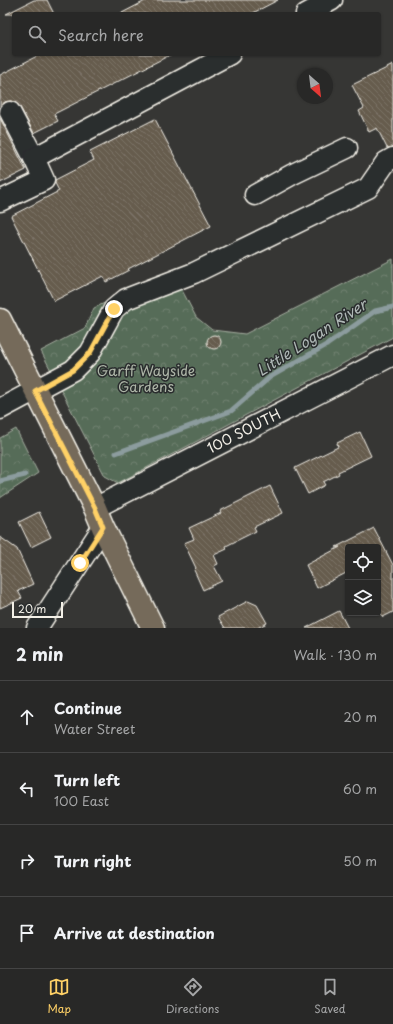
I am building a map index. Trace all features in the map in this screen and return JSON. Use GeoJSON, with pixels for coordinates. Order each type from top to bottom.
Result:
{"type":"FeatureCollection","features":[{"type":"Feature","properties":{"kind":"main road"},"geometry":{"type":"LineString","coordinates":[[0,320],[95,508],[153,628]]}},
{"type":"Feature","properties":{"kind":"street"},"geometry":{"type":"LineString","coordinates":[[310,12],[332,0]]}},
{"type":"Feature","properties":{"kind":"street"},"geometry":{"type":"LineString","coordinates":[[34,158],[226,56]]}},
{"type":"Feature","properties":{"kind":"street"},"geometry":{"type":"LineString","coordinates":[[0,201],[44,180],[10,112]]}},
{"type":"Feature","properties":{"kind":"street"},"geometry":{"type":"LineString","coordinates":[[255,195],[293,174],[347,148]]}},
{"type":"Feature","properties":{"kind":"street"},"geometry":{"type":"LineString","coordinates":[[0,409],[39,398],[73,370],[90,353],[114,309],[126,299],[194,273],[368,188],[386,162],[393,158]]}},
{"type":"Feature","properties":{"kind":"street","name":"100 SOUTH"},"geometry":{"type":"LineString","coordinates":[[95,508],[393,355]]}},
{"type":"Feature","properties":{"kind":"street"},"geometry":{"type":"LineString","coordinates":[[37,628],[95,508]]}},
{"type":"Feature","properties":{"kind":"green space","name":"Garff Wayside Gardens"},"geometry":{"type":"Polygon","coordinates":[[[393,259],[393,337],[118,483],[105,476],[41,351],[85,328],[94,308],[172,271],[196,317],[212,330],[245,334],[393,259]]]}},
{"type":"Feature","properties":{"kind":"green space"},"geometry":{"type":"Polygon","coordinates":[[[16,429],[38,473],[0,498],[0,438],[16,429]]]}},
{"type":"Feature","properties":{"kind":"building"},"geometry":{"type":"Polygon","coordinates":[[[34,0],[47,0],[53,12],[12,12],[12,14],[6,14],[34,0]]]}},
{"type":"Feature","properties":{"kind":"building"},"geometry":{"type":"Polygon","coordinates":[[[147,0],[278,0],[255,12],[124,12],[147,0]]]}},
{"type":"Feature","properties":{"kind":"building"},"geometry":{"type":"Polygon","coordinates":[[[37,56],[168,56],[54,114],[58,121],[34,133],[20,107],[16,103],[11,101],[5,102],[0,107],[0,75],[37,56]]]}},
{"type":"Feature","properties":{"kind":"building"},"geometry":{"type":"Polygon","coordinates":[[[393,65],[393,147],[387,148],[377,128],[369,132],[359,111],[364,108],[352,85],[393,65]]]}},
{"type":"Feature","properties":{"kind":"building"},"geometry":{"type":"Polygon","coordinates":[[[0,118],[26,170],[0,183],[0,118]]]}},
{"type":"Feature","properties":{"kind":"building"},"geometry":{"type":"Polygon","coordinates":[[[155,119],[211,226],[106,282],[103,276],[54,301],[11,216],[59,191],[55,180],[94,160],[90,152],[155,119]]]}},
{"type":"Feature","properties":{"kind":"building"},"geometry":{"type":"Polygon","coordinates":[[[214,335],[219,337],[221,342],[219,347],[214,349],[209,347],[207,342],[209,337],[214,335]]]}},
{"type":"Feature","properties":{"kind":"building"},"geometry":{"type":"Polygon","coordinates":[[[360,432],[371,456],[338,472],[339,474],[323,482],[325,485],[308,494],[295,468],[338,447],[337,443],[360,432]]]}},
{"type":"Feature","properties":{"kind":"building"},"geometry":{"type":"Polygon","coordinates":[[[270,486],[283,513],[254,527],[256,531],[226,546],[227,549],[214,555],[218,564],[214,566],[222,581],[203,590],[194,570],[196,568],[184,543],[194,539],[189,528],[221,513],[220,511],[270,486]]]}},
{"type":"Feature","properties":{"kind":"building"},"geometry":{"type":"Polygon","coordinates":[[[39,512],[51,537],[31,547],[19,522],[39,512]]]}},
{"type":"Feature","properties":{"kind":"building"},"geometry":{"type":"Polygon","coordinates":[[[374,528],[393,565],[393,612],[383,617],[381,613],[381,544],[345,544],[345,574],[317,588],[306,565],[340,547],[336,547],[374,528]]]}},
{"type":"Feature","properties":{"kind":"building"},"geometry":{"type":"Polygon","coordinates":[[[0,537],[17,549],[33,584],[18,591],[22,598],[0,608],[0,537]]]}},
{"type":"Feature","properties":{"kind":"building"},"geometry":{"type":"Polygon","coordinates":[[[248,601],[257,605],[267,623],[257,628],[225,628],[218,617],[248,601]]]}},
{"type":"Feature","properties":{"kind":"building"},"geometry":{"type":"Polygon","coordinates":[[[339,611],[348,628],[306,628],[339,611]]]}},
{"type":"Feature","properties":{"kind":"waterway","name":"Little Logan River"},"geometry":{"type":"LineString","coordinates":[[116,453],[231,411],[270,377],[328,344],[375,311],[393,307]]}},
{"type":"Feature","properties":{"kind":"waterway","name":"Little Logan River"},"geometry":{"type":"LineString","coordinates":[[0,481],[25,475]]}},
{"type":"Feature","properties":{"kind":"route"},"geometry":{"type":"LineString","coordinates":[[80,563],[103,527],[95,508],[35,391],[73,370],[90,353],[114,309]]}}]}
